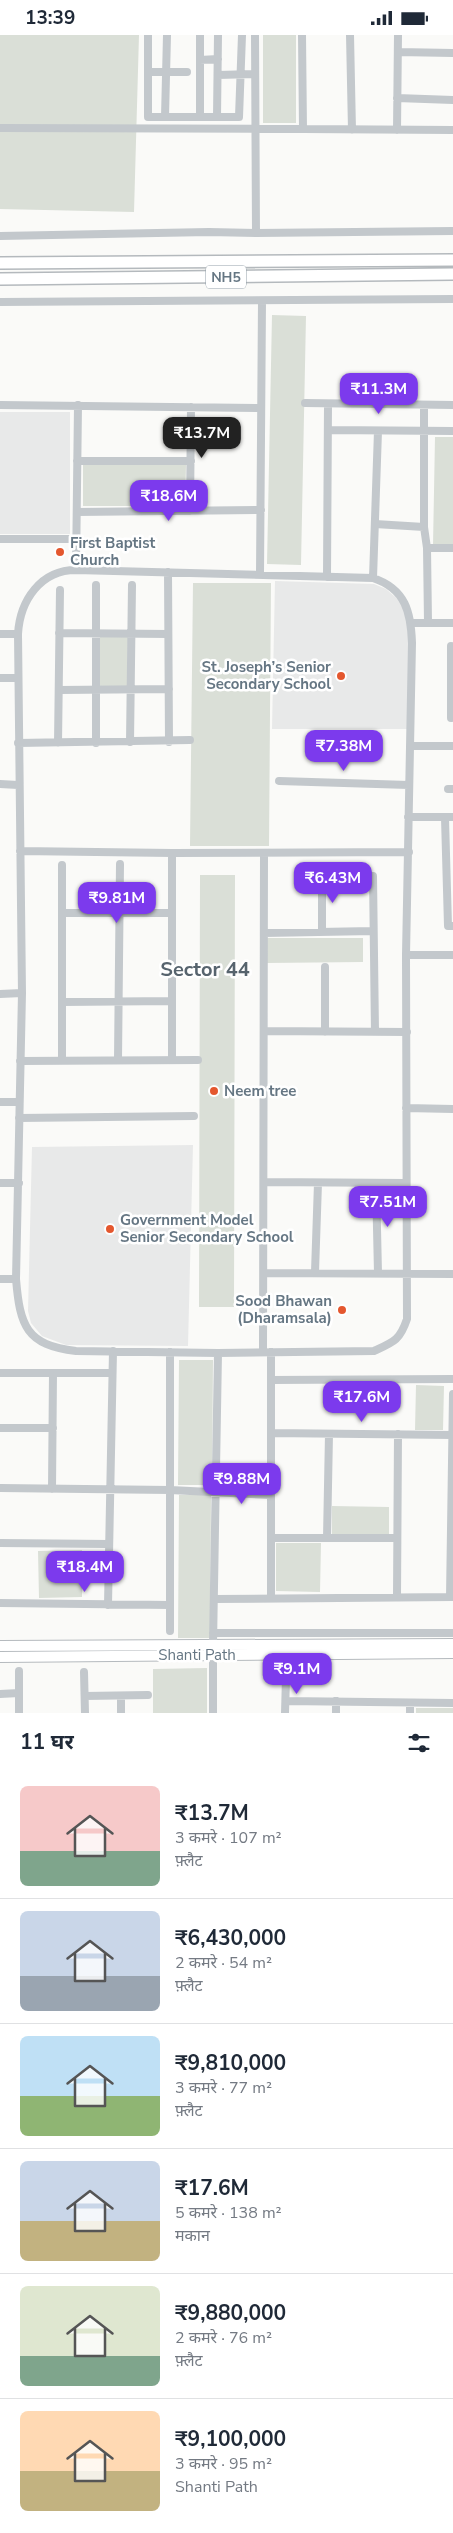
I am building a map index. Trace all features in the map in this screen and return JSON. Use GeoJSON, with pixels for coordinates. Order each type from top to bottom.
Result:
{"type":"FeatureCollection","features":[{"type":"Feature","properties":{"kind":"highway","name":"NH5"},"geometry":{"type":"LineString","coordinates":[[0,263],[453,260]]}},
{"type":"Feature","properties":{"kind":"highway","name":"NH5"},"geometry":{"type":"LineString","coordinates":[[0,279],[453,274]]}},
{"type":"Feature","properties":{"kind":"main road"},"geometry":{"type":"LineString","coordinates":[[213,1650],[453,1644]]}},
{"type":"Feature","properties":{"kind":"main road","name":"Shanti Path"},"geometry":{"type":"LineString","coordinates":[[0,1646],[453,1653]]}},
{"type":"Feature","properties":{"kind":"main road","name":"Shanti Path"},"geometry":{"type":"LineString","coordinates":[[0,1657],[213,1650]]}},
{"type":"Feature","properties":{"kind":"street"},"geometry":{"type":"LineString","coordinates":[[148,35],[148,117],[239,117],[242,35]]}},
{"type":"Feature","properties":{"kind":"street"},"geometry":{"type":"LineString","coordinates":[[165,117],[167,35]]}},
{"type":"Feature","properties":{"kind":"street"},"geometry":{"type":"LineString","coordinates":[[200,35],[200,117]]}},
{"type":"Feature","properties":{"kind":"street"},"geometry":{"type":"LineString","coordinates":[[217,117],[218,35]]}},
{"type":"Feature","properties":{"kind":"street"},"geometry":{"type":"LineString","coordinates":[[254,35],[256,233]]}},
{"type":"Feature","properties":{"kind":"street"},"geometry":{"type":"LineString","coordinates":[[302,35],[303,129]]}},
{"type":"Feature","properties":{"kind":"street"},"geometry":{"type":"LineString","coordinates":[[350,35],[352,130]]}},
{"type":"Feature","properties":{"kind":"street"},"geometry":{"type":"LineString","coordinates":[[397,129],[398,35]]}},
{"type":"Feature","properties":{"kind":"street"},"geometry":{"type":"LineString","coordinates":[[398,52],[453,53]]}},
{"type":"Feature","properties":{"kind":"street"},"geometry":{"type":"LineString","coordinates":[[200,60],[218,59]]}},
{"type":"Feature","properties":{"kind":"street"},"geometry":{"type":"LineString","coordinates":[[148,72],[186,72]]}},
{"type":"Feature","properties":{"kind":"street"},"geometry":{"type":"LineString","coordinates":[[218,75],[254,73]]}},
{"type":"Feature","properties":{"kind":"street"},"geometry":{"type":"LineString","coordinates":[[397,98],[453,100]]}},
{"type":"Feature","properties":{"kind":"street"},"geometry":{"type":"LineString","coordinates":[[0,128],[453,130]]}},
{"type":"Feature","properties":{"kind":"street"},"geometry":{"type":"LineString","coordinates":[[0,236],[209,232],[453,231]]}},
{"type":"Feature","properties":{"kind":"street"},"geometry":{"type":"LineString","coordinates":[[0,302],[453,299]]}},
{"type":"Feature","properties":{"kind":"street"},"geometry":{"type":"LineString","coordinates":[[260,574],[262,301]]}},
{"type":"Feature","properties":{"kind":"street"},"geometry":{"type":"LineString","coordinates":[[304,403],[453,405]]}},
{"type":"Feature","properties":{"kind":"street"},"geometry":{"type":"LineString","coordinates":[[327,577],[328,404]]}},
{"type":"Feature","properties":{"kind":"street"},"geometry":{"type":"LineString","coordinates":[[0,405],[261,408]]}},
{"type":"Feature","properties":{"kind":"street"},"geometry":{"type":"LineString","coordinates":[[76,570],[78,405]]}},
{"type":"Feature","properties":{"kind":"street"},"geometry":{"type":"LineString","coordinates":[[424,405],[424,527],[427,549],[428,623]]}},
{"type":"Feature","properties":{"kind":"street"},"geometry":{"type":"LineString","coordinates":[[190,511],[191,407]]}},
{"type":"Feature","properties":{"kind":"street"},"geometry":{"type":"LineString","coordinates":[[328,430],[453,431]]}},
{"type":"Feature","properties":{"kind":"street"},"geometry":{"type":"LineString","coordinates":[[373,578],[378,431]]}},
{"type":"Feature","properties":{"kind":"street"},"geometry":{"type":"LineString","coordinates":[[77,461],[191,461]]}},
{"type":"Feature","properties":{"kind":"street"},"geometry":{"type":"LineString","coordinates":[[77,513],[261,510]]}},
{"type":"Feature","properties":{"kind":"street"},"geometry":{"type":"LineString","coordinates":[[375,524],[424,527]]}},
{"type":"Feature","properties":{"kind":"street"},"geometry":{"type":"LineString","coordinates":[[0,539],[76,539]]}},
{"type":"Feature","properties":{"kind":"street"},"geometry":{"type":"LineString","coordinates":[[427,549],[453,548]]}},
{"type":"Feature","properties":{"kind":"street"},"geometry":{"type":"LineString","coordinates":[[76,570],[260,574],[373,578],[396,592],[406,605],[411,623],[406,955],[406,1319],[402,1334],[393,1343],[374,1351],[218,1353],[54,1348],[39,1341],[24,1327],[18,1309],[16,1279],[19,1183],[18,1102],[22,993],[18,785],[19,621],[25,604],[35,589],[57,572],[76,570]]}},
{"type":"Feature","properties":{"kind":"street"},"geometry":{"type":"LineString","coordinates":[[168,572],[169,741]]}},
{"type":"Feature","properties":{"kind":"street"},"geometry":{"type":"LineString","coordinates":[[96,585],[96,743]]}},
{"type":"Feature","properties":{"kind":"street"},"geometry":{"type":"LineString","coordinates":[[130,742],[132,585]]}},
{"type":"Feature","properties":{"kind":"street"},"geometry":{"type":"LineString","coordinates":[[58,743],[60,590]]}},
{"type":"Feature","properties":{"kind":"street"},"geometry":{"type":"LineString","coordinates":[[411,623],[453,623]]}},
{"type":"Feature","properties":{"kind":"street"},"geometry":{"type":"LineString","coordinates":[[0,634],[18,633]]}},
{"type":"Feature","properties":{"kind":"street"},"geometry":{"type":"LineString","coordinates":[[59,633],[168,635]]}},
{"type":"Feature","properties":{"kind":"street"},"geometry":{"type":"LineString","coordinates":[[451,718],[452,646]]}},
{"type":"Feature","properties":{"kind":"street"},"geometry":{"type":"LineString","coordinates":[[0,678],[18,678]]}},
{"type":"Feature","properties":{"kind":"street"},"geometry":{"type":"LineString","coordinates":[[59,690],[169,689]]}},
{"type":"Feature","properties":{"kind":"street"},"geometry":{"type":"LineString","coordinates":[[18,743],[190,740]]}},
{"type":"Feature","properties":{"kind":"street"},"geometry":{"type":"LineString","coordinates":[[410,747],[453,746]]}},
{"type":"Feature","properties":{"kind":"street"},"geometry":{"type":"LineString","coordinates":[[279,781],[409,785]]}},
{"type":"Feature","properties":{"kind":"street"},"geometry":{"type":"LineString","coordinates":[[0,784],[18,785]]}},
{"type":"Feature","properties":{"kind":"street"},"geometry":{"type":"LineString","coordinates":[[408,817],[449,817],[448,926],[453,926]]}},
{"type":"Feature","properties":{"kind":"street"},"geometry":{"type":"LineString","coordinates":[[20,851],[172,853],[409,852]]}},
{"type":"Feature","properties":{"kind":"street"},"geometry":{"type":"LineString","coordinates":[[172,853],[172,1060]]}},
{"type":"Feature","properties":{"kind":"street"},"geometry":{"type":"LineString","coordinates":[[264,853],[264,1273],[267,1352],[271,1379],[271,1599]]}},
{"type":"Feature","properties":{"kind":"street"},"geometry":{"type":"LineString","coordinates":[[118,1061],[120,863]]}},
{"type":"Feature","properties":{"kind":"street"},"geometry":{"type":"LineString","coordinates":[[62,865],[62,1061]]}},
{"type":"Feature","properties":{"kind":"street"},"geometry":{"type":"LineString","coordinates":[[322,876],[322,932]]}},
{"type":"Feature","properties":{"kind":"street"},"geometry":{"type":"LineString","coordinates":[[373,876],[374,1032]]}},
{"type":"Feature","properties":{"kind":"street"},"geometry":{"type":"LineString","coordinates":[[62,913],[172,913]]}},
{"type":"Feature","properties":{"kind":"street"},"geometry":{"type":"LineString","coordinates":[[264,933],[373,931]]}},
{"type":"Feature","properties":{"kind":"street"},"geometry":{"type":"LineString","coordinates":[[406,955],[453,955]]}},
{"type":"Feature","properties":{"kind":"street"},"geometry":{"type":"LineString","coordinates":[[324,967],[325,1032]]}},
{"type":"Feature","properties":{"kind":"street"},"geometry":{"type":"LineString","coordinates":[[0,994],[22,993]]}},
{"type":"Feature","properties":{"kind":"street"},"geometry":{"type":"LineString","coordinates":[[62,1002],[172,1001]]}},
{"type":"Feature","properties":{"kind":"street"},"geometry":{"type":"LineString","coordinates":[[264,1031],[407,1032]]}},
{"type":"Feature","properties":{"kind":"street"},"geometry":{"type":"LineString","coordinates":[[20,1061],[198,1060]]}},
{"type":"Feature","properties":{"kind":"street"},"geometry":{"type":"LineString","coordinates":[[0,1102],[18,1102]]}},
{"type":"Feature","properties":{"kind":"street"},"geometry":{"type":"LineString","coordinates":[[406,1108],[453,1109]]}},
{"type":"Feature","properties":{"kind":"street"},"geometry":{"type":"LineString","coordinates":[[19,1119],[194,1116]]}},
{"type":"Feature","properties":{"kind":"street"},"geometry":{"type":"LineString","coordinates":[[264,1182],[405,1183]]}},
{"type":"Feature","properties":{"kind":"street"},"geometry":{"type":"LineString","coordinates":[[0,1183],[19,1183]]}},
{"type":"Feature","properties":{"kind":"street"},"geometry":{"type":"LineString","coordinates":[[315,1272],[318,1183]]}},
{"type":"Feature","properties":{"kind":"street"},"geometry":{"type":"LineString","coordinates":[[376,1183],[378,1273]]}},
{"type":"Feature","properties":{"kind":"street"},"geometry":{"type":"LineString","coordinates":[[264,1273],[453,1274]]}},
{"type":"Feature","properties":{"kind":"street"},"geometry":{"type":"LineString","coordinates":[[0,1279],[16,1279]]}},
{"type":"Feature","properties":{"kind":"street"},"geometry":{"type":"LineString","coordinates":[[108,1605],[113,1351]]}},
{"type":"Feature","properties":{"kind":"street"},"geometry":{"type":"LineString","coordinates":[[170,1352],[170,1631]]}},
{"type":"Feature","properties":{"kind":"street"},"geometry":{"type":"LineString","coordinates":[[213,1713],[218,1353]]}},
{"type":"Feature","properties":{"kind":"street"},"geometry":{"type":"LineString","coordinates":[[0,1373],[112,1373]]}},
{"type":"Feature","properties":{"kind":"street"},"geometry":{"type":"LineString","coordinates":[[52,1489],[53,1373]]}},
{"type":"Feature","properties":{"kind":"street"},"geometry":{"type":"LineString","coordinates":[[271,1379],[453,1379]]}},
{"type":"Feature","properties":{"kind":"street"},"geometry":{"type":"LineString","coordinates":[[214,1599],[451,1597],[453,1394]]}},
{"type":"Feature","properties":{"kind":"street"},"geometry":{"type":"LineString","coordinates":[[0,1428],[52,1428]]}},
{"type":"Feature","properties":{"kind":"street"},"geometry":{"type":"LineString","coordinates":[[271,1433],[452,1435]]}},
{"type":"Feature","properties":{"kind":"street"},"geometry":{"type":"LineString","coordinates":[[327,1538],[329,1434]]}},
{"type":"Feature","properties":{"kind":"street"},"geometry":{"type":"LineString","coordinates":[[397,1597],[398,1434]]}},
{"type":"Feature","properties":{"kind":"street"},"geometry":{"type":"LineString","coordinates":[[0,1489],[170,1490],[271,1495]]}},
{"type":"Feature","properties":{"kind":"street"},"geometry":{"type":"LineString","coordinates":[[271,1538],[397,1539]]}},
{"type":"Feature","properties":{"kind":"street"},"geometry":{"type":"LineString","coordinates":[[0,1543],[109,1544]]}},
{"type":"Feature","properties":{"kind":"street"},"geometry":{"type":"LineString","coordinates":[[0,1603],[170,1605]]}},
{"type":"Feature","properties":{"kind":"street"},"geometry":{"type":"LineString","coordinates":[[213,1633],[453,1633]]}},
{"type":"Feature","properties":{"kind":"street"},"geometry":{"type":"LineString","coordinates":[[19,1671],[19,1713]]}},
{"type":"Feature","properties":{"kind":"street"},"geometry":{"type":"LineString","coordinates":[[84,1672],[84,1713]]}},
{"type":"Feature","properties":{"kind":"street"},"geometry":{"type":"LineString","coordinates":[[286,1677],[286,1713]]}},
{"type":"Feature","properties":{"kind":"street"},"geometry":{"type":"LineString","coordinates":[[0,1694],[19,1693]]}},
{"type":"Feature","properties":{"kind":"street"},"geometry":{"type":"LineString","coordinates":[[85,1696],[148,1695]]}},
{"type":"Feature","properties":{"kind":"street"},"geometry":{"type":"LineString","coordinates":[[121,1696],[121,1713]]}},
{"type":"Feature","properties":{"kind":"street"},"geometry":{"type":"LineString","coordinates":[[286,1701],[453,1703]]}},
{"type":"Feature","properties":{"kind":"street"},"geometry":{"type":"LineString","coordinates":[[336,1701],[336,1713]]}},
{"type":"Feature","properties":{"kind":"street"},"geometry":{"type":"LineString","coordinates":[[410,1703],[410,1713]]}},
{"type":"Feature","properties":{"kind":"shaded area"},"geometry":{"type":"Polygon","coordinates":[[[0,35],[139,35],[134,212],[0,209],[0,35]]]}},
{"type":"Feature","properties":{"kind":"shaded area"},"geometry":{"type":"Polygon","coordinates":[[[263,35],[296,35],[296,123],[263,123],[263,35]]]}},
{"type":"Feature","properties":{"kind":"shaded area"},"geometry":{"type":"Polygon","coordinates":[[[272,315],[306,316],[301,565],[267,564],[272,315]]]}},
{"type":"Feature","properties":{"kind":"shaded area"},"geometry":{"type":"Polygon","coordinates":[[[0,412],[70,412],[70,534],[0,534],[0,412]]]}},
{"type":"Feature","properties":{"kind":"shaded area"},"geometry":{"type":"Polygon","coordinates":[[[435,437],[453,437],[453,547],[433,546],[435,437]]]}},
{"type":"Feature","properties":{"kind":"shaded area"},"geometry":{"type":"Polygon","coordinates":[[[83,465],[186,465],[185,506],[83,506],[83,465]]]}},
{"type":"Feature","properties":{"kind":"shaded area","name":"St. Joseph’s Senior Secondary School"},"geometry":{"type":"Polygon","coordinates":[[[275,581],[374,584],[386,589],[401,602],[409,622],[408,729],[272,729],[275,581]]]}},
{"type":"Feature","properties":{"kind":"shaded area"},"geometry":{"type":"Polygon","coordinates":[[[193,583],[271,583],[269,846],[190,846],[193,583]]]}},
{"type":"Feature","properties":{"kind":"shaded area"},"geometry":{"type":"Polygon","coordinates":[[[100,637],[128,637],[127,686],[100,686],[100,637]]]}},
{"type":"Feature","properties":{"kind":"shaded area"},"geometry":{"type":"Polygon","coordinates":[[[200,875],[235,875],[234,1307],[199,1307],[200,875]]]}},
{"type":"Feature","properties":{"kind":"shaded area"},"geometry":{"type":"Polygon","coordinates":[[[267,938],[363,938],[363,962],[267,963],[267,938]]]}},
{"type":"Feature","properties":{"kind":"shaded area","name":"Government Model Senior Secondary School"},"geometry":{"type":"Polygon","coordinates":[[[193,1145],[188,1346],[66,1345],[42,1336],[31,1323],[28,1311],[32,1147],[193,1145]]]}},
{"type":"Feature","properties":{"kind":"shaded area"},"geometry":{"type":"Polygon","coordinates":[[[179,1360],[213,1360],[212,1485],[178,1485],[179,1360]]]}},
{"type":"Feature","properties":{"kind":"shaded area"},"geometry":{"type":"Polygon","coordinates":[[[416,1385],[444,1386],[443,1430],[415,1430],[416,1385]]]}},
{"type":"Feature","properties":{"kind":"shaded area"},"geometry":{"type":"Polygon","coordinates":[[[179,1495],[211,1495],[210,1638],[178,1638],[179,1495]]]}},
{"type":"Feature","properties":{"kind":"shaded area"},"geometry":{"type":"Polygon","coordinates":[[[332,1506],[389,1507],[389,1535],[332,1534],[332,1506]]]}},
{"type":"Feature","properties":{"kind":"shaded area"},"geometry":{"type":"Polygon","coordinates":[[[276,1543],[321,1543],[320,1592],[276,1591],[276,1543]]]}},
{"type":"Feature","properties":{"kind":"shaded area"},"geometry":{"type":"Polygon","coordinates":[[[82,1550],[82,1597],[39,1598],[38,1551],[82,1550]]]}},
{"type":"Feature","properties":{"kind":"shaded area"},"geometry":{"type":"Polygon","coordinates":[[[207,1668],[207,1713],[153,1713],[153,1669],[207,1668]]]}},
{"type":"Feature","properties":{"kind":"shaded area"},"geometry":{"type":"Polygon","coordinates":[[[416,1708],[453,1708],[453,1713],[416,1713],[416,1708]]]}},
{"type":"Feature","properties":{"kind":"place","name":"First Baptist Church"},"geometry":{"type":"Point","coordinates":[60,552]}},
{"type":"Feature","properties":{"kind":"place","name":"St. Joseph’s Senior Secondary School"},"geometry":{"type":"Point","coordinates":[341,676]}},
{"type":"Feature","properties":{"kind":"place","name":"Neem tree"},"geometry":{"type":"Point","coordinates":[214,1091]}},
{"type":"Feature","properties":{"kind":"place","name":"Government Model Senior Secondary School"},"geometry":{"type":"Point","coordinates":[110,1229]}},
{"type":"Feature","properties":{"kind":"place","name":"Sood Bhawan (Dharamsala)"},"geometry":{"type":"Point","coordinates":[342,1310]}},
{"type":"Feature","properties":{"kind":"district","name":"Sector 44"},"geometry":{"type":"Point","coordinates":[205,969]}}]}
